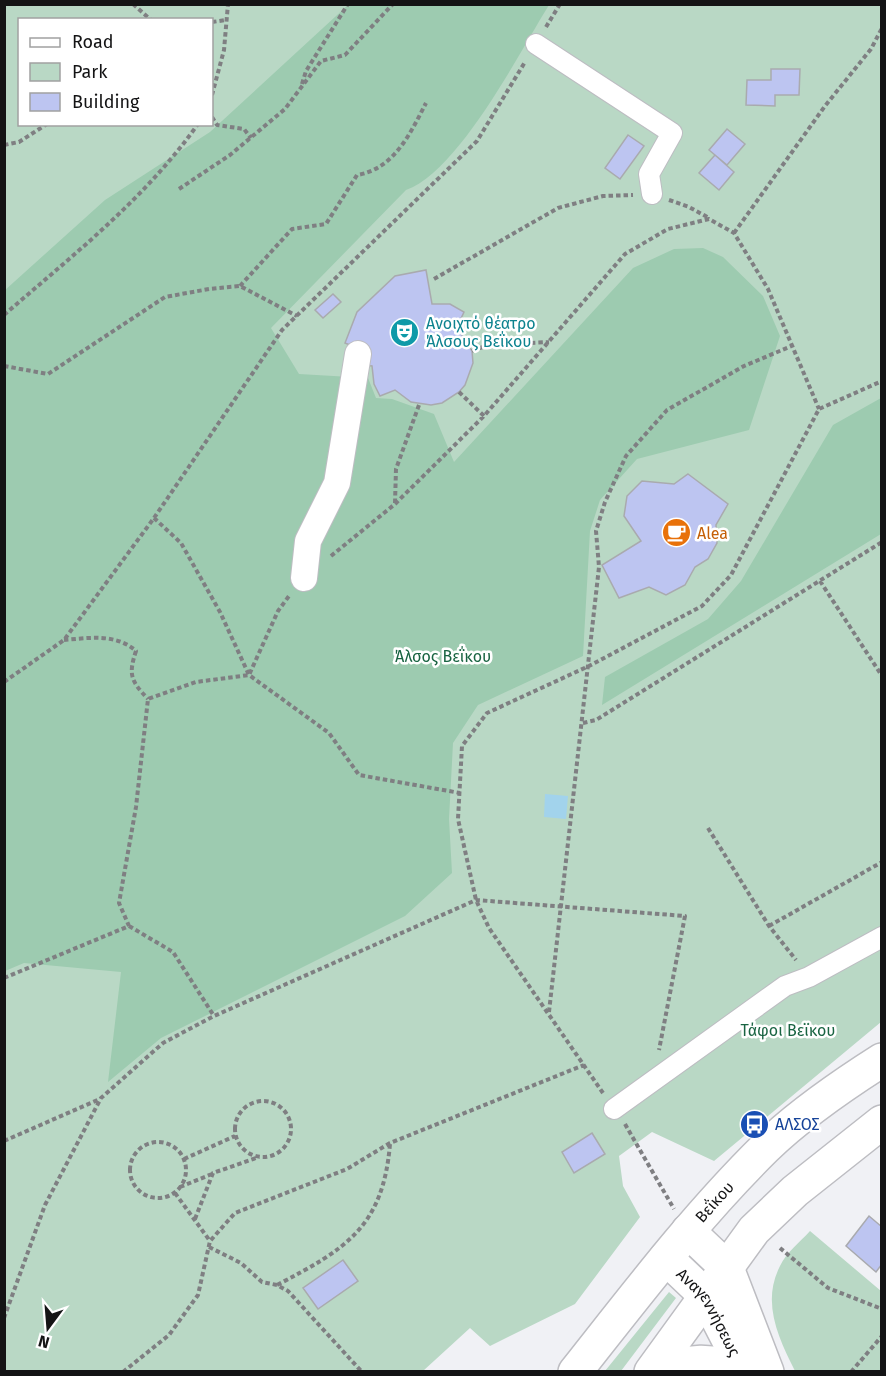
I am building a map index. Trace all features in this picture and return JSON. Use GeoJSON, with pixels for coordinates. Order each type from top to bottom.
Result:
{"type":"FeatureCollection","features":[{"type":"Feature","properties":{"kind":"main road","name":"Βεΐκου"},"geometry":{"type":"LineString","coordinates":[[575,1371],[688,1231],[766,1147],[849,1081],[882,1060]]}},
{"type":"Feature","properties":{"kind":"main road"},"geometry":{"type":"LineString","coordinates":[[651,1371],[754,1230],[795,1191],[882,1122]]}},
{"type":"Feature","properties":{"kind":"main road","name":"Αναγεννήσεως"},"geometry":{"type":"LineString","coordinates":[[688,1231],[727,1268],[767,1371]]}},
{"type":"Feature","properties":{"kind":"main road","name":"Αναγεννήσεως"},"geometry":{"type":"LineString","coordinates":[[666,1258],[706,1296],[745,1371]]}},
{"type":"Feature","properties":{"kind":"main road"},"geometry":{"type":"LineString","coordinates":[[663,1371],[687,1363],[704,1362],[737,1371]]}},
{"type":"Feature","properties":{"kind":"street"},"geometry":{"type":"LineString","coordinates":[[536,44],[672,133],[649,174],[652,194]]}},
{"type":"Feature","properties":{"kind":"street"},"geometry":{"type":"LineString","coordinates":[[304,578],[308,541],[338,483],[358,354]]}},
{"type":"Feature","properties":{"kind":"street"},"geometry":{"type":"LineString","coordinates":[[614,1109],[654,1078],[785,986],[809,977],[882,937]]}},
{"type":"Feature","properties":{"kind":"path"},"geometry":{"type":"LineString","coordinates":[[133,4],[149,18]]}},
{"type":"Feature","properties":{"kind":"path"},"geometry":{"type":"LineString","coordinates":[[213,91],[224,50],[228,4]]}},
{"type":"Feature","properties":{"kind":"path"},"geometry":{"type":"LineString","coordinates":[[300,89],[306,71],[348,4]]}},
{"type":"Feature","properties":{"kind":"path"},"geometry":{"type":"LineString","coordinates":[[179,189],[251,138],[285,109],[321,61],[345,55],[393,4]]}},
{"type":"Feature","properties":{"kind":"path"},"geometry":{"type":"LineString","coordinates":[[4,682],[63,640],[154,518],[282,330],[477,141],[560,4]]}},
{"type":"Feature","properties":{"kind":"path"},"geometry":{"type":"LineString","coordinates":[[213,22],[226,20]]}},
{"type":"Feature","properties":{"kind":"path"},"geometry":{"type":"LineString","coordinates":[[734,233],[825,106],[871,49],[882,28]]}},
{"type":"Feature","properties":{"kind":"path"},"geometry":{"type":"LineString","coordinates":[[240,286],[292,229],[326,224],[357,175],[372,172],[387,164],[412,129],[426,103]]}},
{"type":"Feature","properties":{"kind":"path"},"geometry":{"type":"LineString","coordinates":[[213,118],[217,124],[243,129],[251,138]]}},
{"type":"Feature","properties":{"kind":"path"},"geometry":{"type":"LineString","coordinates":[[4,145],[19,142],[44,126]]}},
{"type":"Feature","properties":{"kind":"path"},"geometry":{"type":"LineString","coordinates":[[4,315],[125,210],[171,162],[197,126]]}},
{"type":"Feature","properties":{"kind":"path"},"geometry":{"type":"LineString","coordinates":[[434,279],[558,208],[603,196],[652,194],[689,207],[734,233],[768,289],[794,345],[819,409]]}},
{"type":"Feature","properties":{"kind":"path"},"geometry":{"type":"LineString","coordinates":[[249,675],[278,611],[304,578],[395,504],[484,416],[625,254],[668,229],[709,219]]}},
{"type":"Feature","properties":{"kind":"path"},"geometry":{"type":"LineString","coordinates":[[4,366],[48,374],[165,297],[209,289],[240,286],[297,316]]}},
{"type":"Feature","properties":{"kind":"path"},"geometry":{"type":"LineString","coordinates":[[472,351],[488,345],[550,342]]}},
{"type":"Feature","properties":{"kind":"path"},"geometry":{"type":"LineString","coordinates":[[549,1013],[599,567],[596,531],[605,502],[626,456],[667,410],[744,366],[794,345]]}},
{"type":"Feature","properties":{"kind":"path"},"geometry":{"type":"LineString","coordinates":[[688,1231],[614,1109],[489,928],[476,900],[458,819],[462,746],[487,712],[589,666],[702,606],[730,575],[819,409],[882,381]]}},
{"type":"Feature","properties":{"kind":"path"},"geometry":{"type":"LineString","coordinates":[[459,392],[484,416]]}},
{"type":"Feature","properties":{"kind":"path"},"geometry":{"type":"LineString","coordinates":[[395,504],[396,469],[419,405]]}},
{"type":"Feature","properties":{"kind":"path"},"geometry":{"type":"LineString","coordinates":[[154,518],[181,543],[220,612],[249,675],[329,733],[359,775],[460,793]]}},
{"type":"Feature","properties":{"kind":"path"},"geometry":{"type":"LineString","coordinates":[[583,723],[596,720],[882,542]]}},
{"type":"Feature","properties":{"kind":"path"},"geometry":{"type":"LineString","coordinates":[[820,581],[882,676]]}},
{"type":"Feature","properties":{"kind":"path"},"geometry":{"type":"LineString","coordinates":[[63,640],[111,639],[127,643],[136,651],[130,670],[136,686],[148,699],[136,807],[119,903],[129,926],[173,952],[214,1016]]}},
{"type":"Feature","properties":{"kind":"path"},"geometry":{"type":"LineString","coordinates":[[148,699],[196,682],[249,675]]}},
{"type":"Feature","properties":{"kind":"path"},"geometry":{"type":"LineString","coordinates":[[708,828],[769,926],[809,977]]}},
{"type":"Feature","properties":{"kind":"path"},"geometry":{"type":"LineString","coordinates":[[769,926],[882,862]]}},
{"type":"Feature","properties":{"kind":"path"},"geometry":{"type":"LineString","coordinates":[[4,1141],[101,1098],[163,1043],[214,1016],[476,900],[685,916],[654,1078]]}},
{"type":"Feature","properties":{"kind":"path"},"geometry":{"type":"LineString","coordinates":[[4,978],[129,926]]}},
{"type":"Feature","properties":{"kind":"path"},"geometry":{"type":"LineString","coordinates":[[123,1371],[169,1335],[192,1303],[198,1294],[210,1241],[235,1213],[347,1169],[390,1143],[584,1065]]}},
{"type":"Feature","properties":{"kind":"path"},"geometry":{"type":"LineString","coordinates":[[4,1318],[45,1205],[101,1098]]}},
{"type":"Feature","properties":{"kind":"path"},"geometry":{"type":"LineString","coordinates":[[180,1187],[259,1157],[277,1154],[290,1140],[291,1123],[282,1107],[265,1100],[248,1104],[236,1118],[235,1137],[244,1150],[259,1157]]}},
{"type":"Feature","properties":{"kind":"path"},"geometry":{"type":"LineString","coordinates":[[184,1158],[235,1137]]}},
{"type":"Feature","properties":{"kind":"path"},"geometry":{"type":"LineString","coordinates":[[155,1142],[172,1146],[184,1158],[186,1173],[175,1193],[159,1199],[142,1194],[131,1180],[130,1163],[139,1148],[155,1142]]}},
{"type":"Feature","properties":{"kind":"path"},"geometry":{"type":"LineString","coordinates":[[277,1285],[329,1257],[354,1235],[374,1210],[387,1175],[390,1143]]}},
{"type":"Feature","properties":{"kind":"path"},"geometry":{"type":"LineString","coordinates":[[195,1219],[213,1173]]}},
{"type":"Feature","properties":{"kind":"path"},"geometry":{"type":"LineString","coordinates":[[175,1193],[210,1241]]}},
{"type":"Feature","properties":{"kind":"path"},"geometry":{"type":"LineString","coordinates":[[209,1247],[241,1263],[262,1282],[277,1285],[288,1291],[362,1371]]}},
{"type":"Feature","properties":{"kind":"path"},"geometry":{"type":"LineString","coordinates":[[780,1248],[828,1288],[882,1309]]}},
{"type":"Feature","properties":{"kind":"path"},"geometry":{"type":"LineString","coordinates":[[851,1371],[882,1336]]}},
{"type":"Feature","properties":{"kind":"green space","name":"Άλσος Βεΐκου"},"geometry":{"type":"Polygon","coordinates":[[[5,5],[881,5],[881,1022],[714,1161],[652,1132],[619,1156],[623,1186],[640,1217],[575,1304],[490,1346],[470,1328],[423,1371],[5,1372],[5,5]]]}},
{"type":"Feature","properties":{"kind":"green space"},"geometry":{"type":"Polygon","coordinates":[[[348,5],[549,5],[505,80],[467,136],[426,179],[406,190],[271,328],[299,374],[368,378],[376,398],[392,399],[434,414],[454,462],[633,268],[674,249],[703,248],[723,257],[763,296],[780,336],[749,430],[637,459],[600,500],[590,531],[583,656],[478,705],[453,743],[449,819],[452,873],[405,916],[161,1038],[108,1082],[121,972],[24,963],[5,971],[4,291],[105,200],[210,132],[348,5]]]}},
{"type":"Feature","properties":{"kind":"green space"},"geometry":{"type":"Polygon","coordinates":[[[881,398],[881,534],[602,705],[605,677],[708,619],[741,581],[833,425],[881,398]]]}},
{"type":"Feature","properties":{"kind":"green space"},"geometry":{"type":"Polygon","coordinates":[[[810,1231],[881,1291],[881,1371],[795,1371],[774,1320],[772,1294],[783,1261],[810,1231]]]}},
{"type":"Feature","properties":{"kind":"green space"},"geometry":{"type":"Polygon","coordinates":[[[669,1292],[676,1298],[621,1371],[605,1371],[669,1292]]]}},
{"type":"Feature","properties":{"kind":"water"},"geometry":{"type":"Polygon","coordinates":[[[545,794],[568,796],[566,819],[544,817],[545,794]]]}},
{"type":"Feature","properties":{"kind":"building"},"geometry":{"type":"Polygon","coordinates":[[[771,69],[800,69],[799,95],[775,95],[775,106],[746,105],[747,80],[771,80],[771,69]]]}},
{"type":"Feature","properties":{"kind":"building"},"geometry":{"type":"Polygon","coordinates":[[[727,129],[745,144],[727,165],[709,150],[727,129]]]}},
{"type":"Feature","properties":{"kind":"building"},"geometry":{"type":"Polygon","coordinates":[[[628,135],[644,146],[620,179],[605,168],[628,135]]]}},
{"type":"Feature","properties":{"kind":"building"},"geometry":{"type":"Polygon","coordinates":[[[715,155],[734,172],[719,190],[699,173],[715,155]]]}},
{"type":"Feature","properties":{"kind":"building","name":"Ανοιχτό θέατρο Άλσους Βεΐκου"},"geometry":{"type":"Polygon","coordinates":[[[426,270],[432,304],[450,304],[464,312],[457,327],[472,351],[473,363],[465,385],[459,392],[442,403],[431,405],[411,402],[395,390],[380,396],[374,384],[372,366],[364,365],[365,351],[345,343],[357,312],[395,276],[426,270]]]}},
{"type":"Feature","properties":{"kind":"building"},"geometry":{"type":"Polygon","coordinates":[[[333,294],[341,302],[323,318],[315,310],[333,294]]]}},
{"type":"Feature","properties":{"kind":"building","name":"Alea"},"geometry":{"type":"Polygon","coordinates":[[[688,474],[728,504],[716,525],[717,543],[708,559],[695,567],[685,585],[666,595],[649,587],[619,598],[602,565],[641,541],[624,516],[627,496],[642,481],[674,484],[688,474]]]}},
{"type":"Feature","properties":{"kind":"building"},"geometry":{"type":"Polygon","coordinates":[[[592,1133],[605,1154],[574,1173],[562,1152],[592,1133]]]}},
{"type":"Feature","properties":{"kind":"building"},"geometry":{"type":"Polygon","coordinates":[[[869,1216],[882,1227],[882,1264],[876,1272],[846,1246],[869,1216]]]}},
{"type":"Feature","properties":{"kind":"building"},"geometry":{"type":"Polygon","coordinates":[[[343,1260],[358,1281],[318,1309],[303,1288],[343,1260]]]}},
{"type":"Feature","properties":{"kind":"place","name":"Ανοιχτό θέατρο Άλσους Βεΐκου"},"geometry":{"type":"Point","coordinates":[405,332]}},
{"type":"Feature","properties":{"kind":"place","name":"Alea"},"geometry":{"type":"Point","coordinates":[676,533]}},
{"type":"Feature","properties":{"kind":"place","name":"ΑΛΣΟΣ"},"geometry":{"type":"Point","coordinates":[754,1124]}},
{"type":"Feature","properties":{"kind":"park label","name":"Τάφοι Βεϊκου"},"geometry":{"type":"Point","coordinates":[788,1030]}}]}
